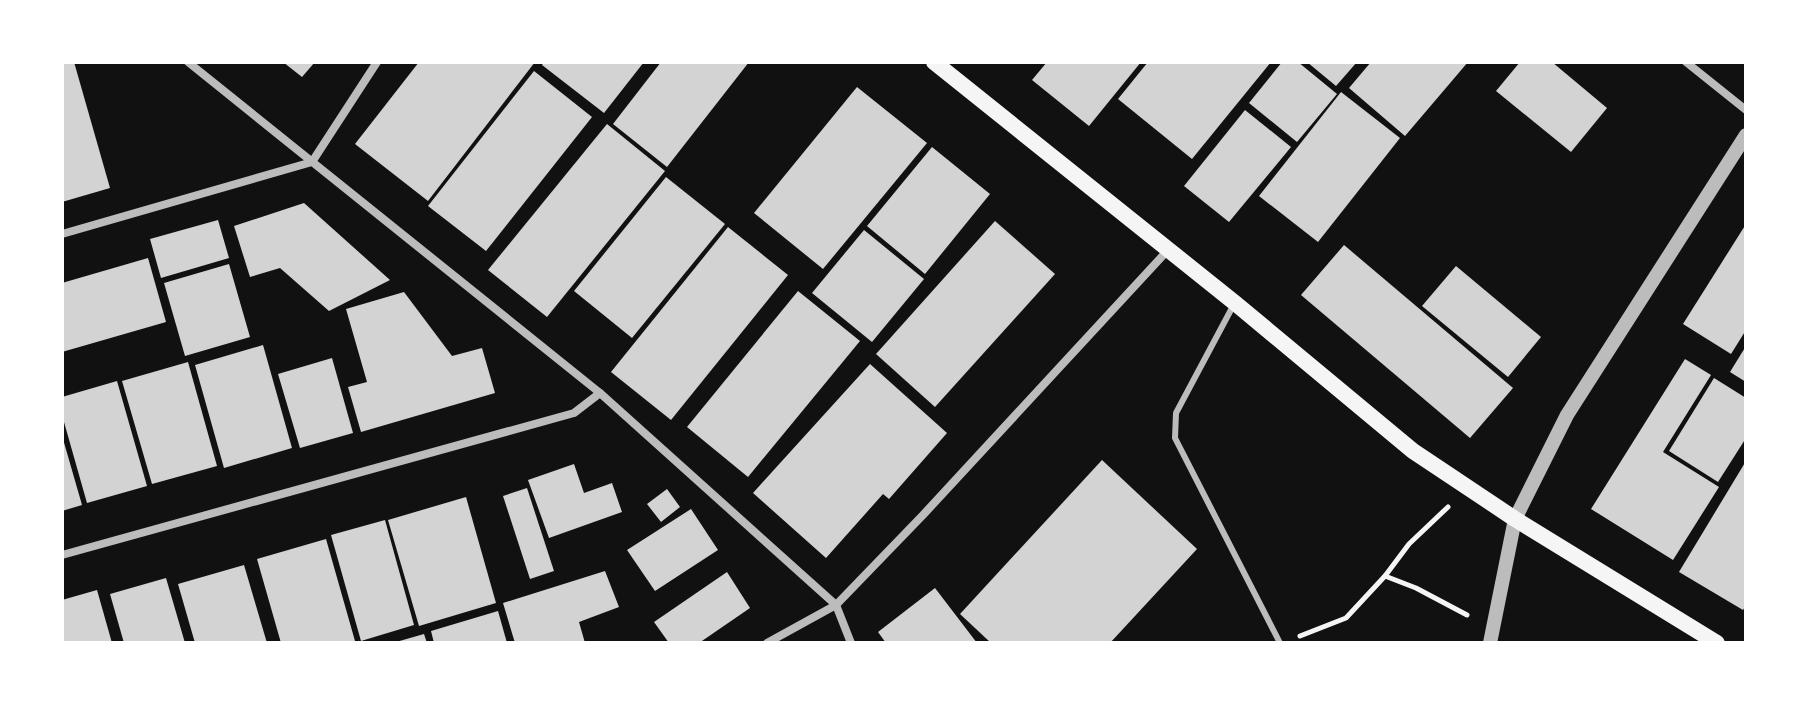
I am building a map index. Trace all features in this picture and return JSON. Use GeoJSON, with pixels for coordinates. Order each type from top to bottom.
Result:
{"type":"FeatureCollection","features":[{"type":"Feature","properties":{"kind":"main road"},"geometry":{"type":"LineString","coordinates":[[934,62],[1169,249],[1413,451],[1462,486],[1717,643]]}},
{"type":"Feature","properties":{"kind":"street"},"geometry":{"type":"LineString","coordinates":[[188,62],[600,393],[836,605],[851,643]]}},
{"type":"Feature","properties":{"kind":"street"},"geometry":{"type":"LineString","coordinates":[[62,234],[312,162],[377,62]]}},
{"type":"Feature","properties":{"kind":"street"},"geometry":{"type":"LineString","coordinates":[[1686,62],[1746,110]]}},
{"type":"Feature","properties":{"kind":"street"},"geometry":{"type":"LineString","coordinates":[[1492,636],[1515,519],[1567,415],[1746,135]]}},
{"type":"Feature","properties":{"kind":"street"},"geometry":{"type":"LineString","coordinates":[[767,643],[836,605],[1169,249]]}},
{"type":"Feature","properties":{"kind":"street"},"geometry":{"type":"LineString","coordinates":[[62,555],[574,413],[600,393]]}},
{"type":"Feature","properties":{"kind":"lane"},"geometry":{"type":"LineString","coordinates":[[1235,303],[1176,413],[1175,438],[1280,643]]}},
{"type":"Feature","properties":{"kind":"path"},"geometry":{"type":"LineString","coordinates":[[1295,638],[1346,618],[1385,576],[1409,544],[1444,513],[1462,486]]}},
{"type":"Feature","properties":{"kind":"path"},"geometry":{"type":"LineString","coordinates":[[1385,576],[1416,588],[1492,636]]}},
{"type":"Feature","properties":{"kind":"building"},"geometry":{"type":"Polygon","coordinates":[[[62,62],[74,62],[110,188],[62,202],[62,62]]]}},
{"type":"Feature","properties":{"kind":"building"},"geometry":{"type":"Polygon","coordinates":[[[283,62],[315,62],[302,77],[283,62]]]}},
{"type":"Feature","properties":{"kind":"building"},"geometry":{"type":"Polygon","coordinates":[[[419,62],[535,62],[428,201],[355,144],[419,62]]]}},
{"type":"Feature","properties":{"kind":"building"},"geometry":{"type":"Polygon","coordinates":[[[544,62],[644,62],[604,113],[542,65],[544,62]]]}},
{"type":"Feature","properties":{"kind":"building"},"geometry":{"type":"Polygon","coordinates":[[[661,62],[749,62],[667,167],[613,124],[661,62]]]}},
{"type":"Feature","properties":{"kind":"building"},"geometry":{"type":"Polygon","coordinates":[[[1047,62],[1141,62],[1089,126],[1032,80],[1047,62]]]}},
{"type":"Feature","properties":{"kind":"building"},"geometry":{"type":"Polygon","coordinates":[[[1148,62],[1271,62],[1192,159],[1118,99],[1148,62]]]}},
{"type":"Feature","properties":{"kind":"building"},"geometry":{"type":"Polygon","coordinates":[[[1282,62],[1298,62],[1337,94],[1297,142],[1249,103],[1282,62]]]}},
{"type":"Feature","properties":{"kind":"building"},"geometry":{"type":"Polygon","coordinates":[[[1307,62],[1357,62],[1336,86],[1307,62]]]}},
{"type":"Feature","properties":{"kind":"building"},"geometry":{"type":"Polygon","coordinates":[[[1371,62],[1468,62],[1405,136],[1349,88],[1371,62]]]}},
{"type":"Feature","properties":{"kind":"building"},"geometry":{"type":"Polygon","coordinates":[[[1520,62],[1552,62],[1607,108],[1571,152],[1496,91],[1520,62]]]}},
{"type":"Feature","properties":{"kind":"building"},"geometry":{"type":"Polygon","coordinates":[[[534,71],[592,117],[486,251],[428,206],[534,71]]]}},
{"type":"Feature","properties":{"kind":"building"},"geometry":{"type":"Polygon","coordinates":[[[857,87],[927,143],[823,269],[754,213],[857,87]]]}},
{"type":"Feature","properties":{"kind":"building"},"geometry":{"type":"Polygon","coordinates":[[[1341,92],[1400,138],[1318,242],[1259,196],[1341,92]]]}},
{"type":"Feature","properties":{"kind":"building"},"geometry":{"type":"Polygon","coordinates":[[[1245,110],[1291,147],[1229,222],[1184,186],[1245,110]]]}},
{"type":"Feature","properties":{"kind":"building"},"geometry":{"type":"Polygon","coordinates":[[[607,124],[665,171],[547,317],[488,270],[607,124]]]}},
{"type":"Feature","properties":{"kind":"building"},"geometry":{"type":"Polygon","coordinates":[[[932,147],[990,194],[925,274],[867,226],[932,147]]]}},
{"type":"Feature","properties":{"kind":"building"},"geometry":{"type":"Polygon","coordinates":[[[666,177],[725,224],[632,338],[574,291],[666,177]]]}},
{"type":"Feature","properties":{"kind":"building"},"geometry":{"type":"Polygon","coordinates":[[[304,203],[390,280],[329,311],[280,268],[250,277],[234,226],[304,203]]]}},
{"type":"Feature","properties":{"kind":"building"},"geometry":{"type":"Polygon","coordinates":[[[218,220],[229,258],[161,278],[150,239],[218,220]]]}},
{"type":"Feature","properties":{"kind":"building"},"geometry":{"type":"Polygon","coordinates":[[[995,221],[1055,274],[935,407],[876,354],[995,221]]]}},
{"type":"Feature","properties":{"kind":"building"},"geometry":{"type":"Polygon","coordinates":[[[1746,224],[1746,330],[1731,354],[1683,324],[1746,224]]]}},
{"type":"Feature","properties":{"kind":"building"},"geometry":{"type":"Polygon","coordinates":[[[728,227],[788,275],[671,420],[611,372],[728,227]]]}},
{"type":"Feature","properties":{"kind":"building"},"geometry":{"type":"Polygon","coordinates":[[[864,230],[924,279],[872,342],[812,293],[864,230]]]}},
{"type":"Feature","properties":{"kind":"building"},"geometry":{"type":"Polygon","coordinates":[[[1344,245],[1513,388],[1470,438],[1301,295],[1344,245]]]}},
{"type":"Feature","properties":{"kind":"building"},"geometry":{"type":"Polygon","coordinates":[[[148,258],[166,322],[62,352],[62,283],[148,258]]]}},
{"type":"Feature","properties":{"kind":"building"},"geometry":{"type":"Polygon","coordinates":[[[229,264],[250,337],[185,356],[164,283],[229,264]]]}},
{"type":"Feature","properties":{"kind":"building"},"geometry":{"type":"Polygon","coordinates":[[[1456,266],[1541,337],[1508,377],[1422,306],[1456,266]]]}},
{"type":"Feature","properties":{"kind":"building"},"geometry":{"type":"Polygon","coordinates":[[[798,291],[860,341],[748,477],[687,427],[798,291]]]}},
{"type":"Feature","properties":{"kind":"building"},"geometry":{"type":"Polygon","coordinates":[[[404,292],[452,356],[482,348],[495,393],[361,432],[348,387],[367,382],[346,309],[404,292]]]}},
{"type":"Feature","properties":{"kind":"building"},"geometry":{"type":"Polygon","coordinates":[[[263,345],[292,448],[224,468],[195,365],[263,345]]]}},
{"type":"Feature","properties":{"kind":"building"},"geometry":{"type":"Polygon","coordinates":[[[1746,346],[1746,382],[1730,372],[1746,346]]]}},
{"type":"Feature","properties":{"kind":"building"},"geometry":{"type":"Polygon","coordinates":[[[332,358],[353,433],[300,448],[278,374],[332,358]]]}},
{"type":"Feature","properties":{"kind":"building"},"geometry":{"type":"Polygon","coordinates":[[[1685,359],[1711,375],[1663,452],[1719,487],[1673,560],[1591,509],[1685,359]]]}},
{"type":"Feature","properties":{"kind":"building"},"geometry":{"type":"Polygon","coordinates":[[[188,362],[217,466],[152,484],[122,381],[188,362]]]}},
{"type":"Feature","properties":{"kind":"building"},"geometry":{"type":"Polygon","coordinates":[[[870,364],[947,433],[889,499],[883,494],[826,558],[753,493],[870,364]]]}},
{"type":"Feature","properties":{"kind":"building"},"geometry":{"type":"Polygon","coordinates":[[[1714,378],[1746,398],[1746,438],[1718,482],[1669,451],[1714,378]]]}},
{"type":"Feature","properties":{"kind":"building"},"geometry":{"type":"Polygon","coordinates":[[[117,381],[147,486],[87,503],[62,415],[62,397],[117,381]]]}},
{"type":"Feature","properties":{"kind":"building"},"geometry":{"type":"Polygon","coordinates":[[[62,440],[82,505],[62,511],[62,440]]]}},
{"type":"Feature","properties":{"kind":"building"},"geometry":{"type":"Polygon","coordinates":[[[1102,460],[1197,549],[1110,643],[991,643],[960,614],[1102,460]]]}},
{"type":"Feature","properties":{"kind":"building"},"geometry":{"type":"Polygon","coordinates":[[[1746,461],[1746,605],[1743,610],[1679,572],[1746,461]]]}},
{"type":"Feature","properties":{"kind":"building"},"geometry":{"type":"Polygon","coordinates":[[[574,464],[584,493],[612,483],[622,512],[549,538],[528,480],[574,464]]]}},
{"type":"Feature","properties":{"kind":"building"},"geometry":{"type":"Polygon","coordinates":[[[527,488],[554,571],[530,579],[503,496],[527,488]]]}},
{"type":"Feature","properties":{"kind":"building"},"geometry":{"type":"Polygon","coordinates":[[[667,489],[680,507],[661,522],[647,504],[667,489]]]}},
{"type":"Feature","properties":{"kind":"building"},"geometry":{"type":"Polygon","coordinates":[[[466,497],[496,603],[419,626],[388,520],[466,497]]]}},
{"type":"Feature","properties":{"kind":"building"},"geometry":{"type":"Polygon","coordinates":[[[691,509],[718,550],[655,591],[627,550],[691,509]]]}},
{"type":"Feature","properties":{"kind":"building"},"geometry":{"type":"Polygon","coordinates":[[[385,520],[414,625],[361,641],[331,535],[385,520]]]}},
{"type":"Feature","properties":{"kind":"building"},"geometry":{"type":"Polygon","coordinates":[[[326,539],[355,641],[281,643],[257,559],[326,539]]]}},
{"type":"Feature","properties":{"kind":"building"},"geometry":{"type":"Polygon","coordinates":[[[244,565],[267,643],[195,643],[178,584],[244,565]]]}},
{"type":"Feature","properties":{"kind":"building"},"geometry":{"type":"Polygon","coordinates":[[[605,571],[619,607],[579,622],[585,643],[515,643],[503,603],[605,571]]]}},
{"type":"Feature","properties":{"kind":"building"},"geometry":{"type":"Polygon","coordinates":[[[727,572],[750,608],[699,643],[669,643],[654,622],[727,572]]]}},
{"type":"Feature","properties":{"kind":"building"},"geometry":{"type":"Polygon","coordinates":[[[166,578],[185,643],[124,643],[110,594],[166,578]]]}},
{"type":"Feature","properties":{"kind":"building"},"geometry":{"type":"Polygon","coordinates":[[[935,588],[977,643],[886,643],[878,632],[935,588]]]}},
{"type":"Feature","properties":{"kind":"building"},"geometry":{"type":"Polygon","coordinates":[[[97,590],[112,643],[62,643],[62,600],[97,590]]]}},
{"type":"Feature","properties":{"kind":"building"},"geometry":{"type":"Polygon","coordinates":[[[498,611],[507,643],[434,643],[431,631],[498,611]]]}},
{"type":"Feature","properties":{"kind":"building"},"geometry":{"type":"Polygon","coordinates":[[[424,634],[427,643],[396,643],[396,642],[424,634]]]}}]}
